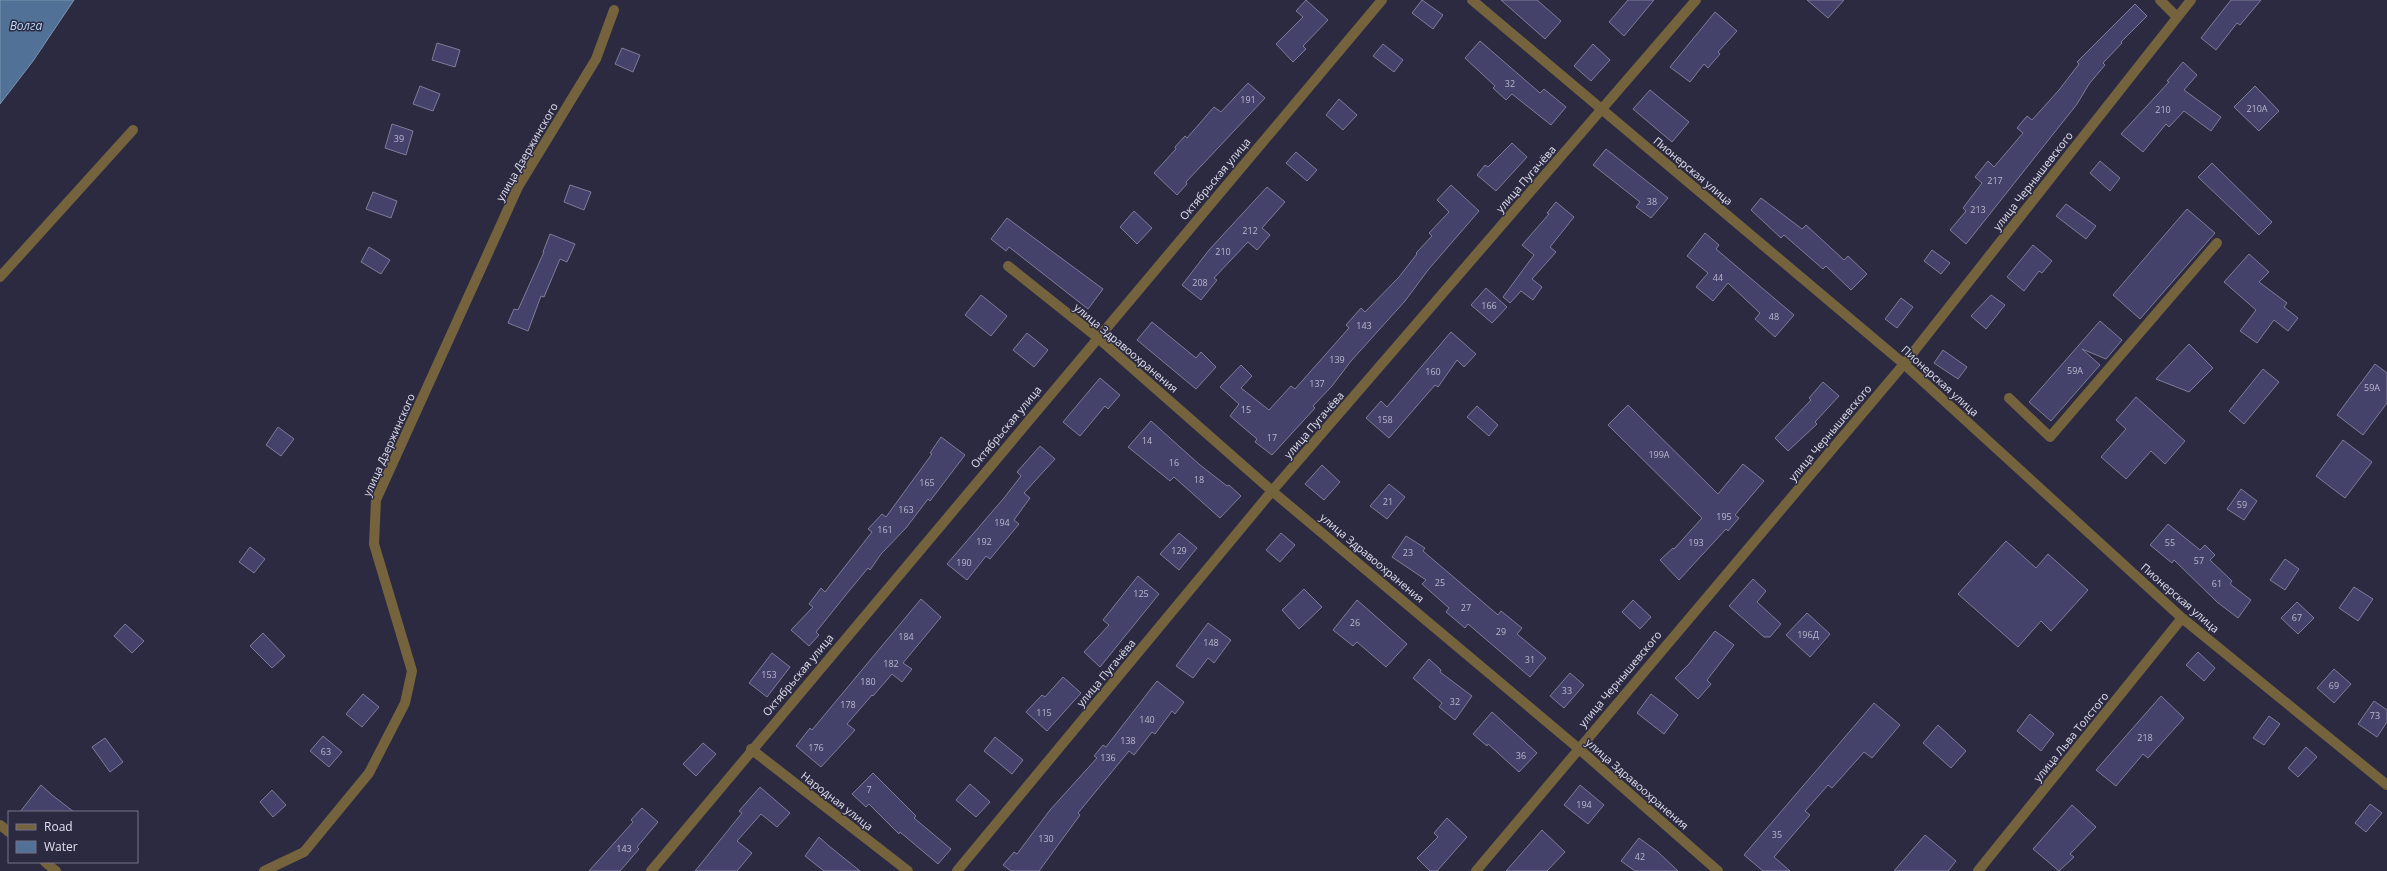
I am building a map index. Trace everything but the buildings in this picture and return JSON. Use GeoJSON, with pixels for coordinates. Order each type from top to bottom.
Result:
{"type":"FeatureCollection","features":[{"type":"Feature","properties":{"kind":"street","name":"Октябрьская улица"},"geometry":{"type":"LineString","coordinates":[[651,871],[751,749],[1382,0]]}},
{"type":"Feature","properties":{"kind":"street","name":"Пионерская улица"},"geometry":{"type":"LineString","coordinates":[[1472,0],[1904,364],[2182,618],[2387,785]]}},
{"type":"Feature","properties":{"kind":"street","name":"улица Пугачёва"},"geometry":{"type":"LineString","coordinates":[[958,871],[1272,491],[1696,0]]}},
{"type":"Feature","properties":{"kind":"street"},"geometry":{"type":"LineString","coordinates":[[2160,0],[2177,17]]}},
{"type":"Feature","properties":{"kind":"street","name":"улица Чернышевского"},"geometry":{"type":"LineString","coordinates":[[1476,871],[1578,748],[1904,364],[2191,0]]}},
{"type":"Feature","properties":{"kind":"street","name":"улица Дзержинского"},"geometry":{"type":"LineString","coordinates":[[264,871],[304,852],[369,773],[405,703],[412,671],[374,544],[376,500],[518,187],[596,59],[614,10]]}},
{"type":"Feature","properties":{"kind":"street"},"geometry":{"type":"LineString","coordinates":[[0,277],[133,130]]}},
{"type":"Feature","properties":{"kind":"street"},"geometry":{"type":"LineString","coordinates":[[2009,398],[2050,437],[2217,243]]}},
{"type":"Feature","properties":{"kind":"street","name":"улица Здравоохранения"},"geometry":{"type":"LineString","coordinates":[[1008,266],[1097,337],[1272,491],[1578,748],[1718,871]]}},
{"type":"Feature","properties":{"kind":"street","name":"улица Льва Толстого"},"geometry":{"type":"LineString","coordinates":[[1978,871],[2182,618]]}},
{"type":"Feature","properties":{"kind":"street","name":"Народная улица"},"geometry":{"type":"LineString","coordinates":[[751,749],[908,871]]}},
{"type":"Feature","properties":{"kind":"street"},"geometry":{"type":"LineString","coordinates":[[0,825],[8,831]]}},
{"type":"Feature","properties":{"kind":"street"},"geometry":{"type":"LineString","coordinates":[[46,863],[56,871]]}},
{"type":"Feature","properties":{"kind":"water","name":"Волга"},"geometry":{"type":"Polygon","coordinates":[[[0,0],[74,0],[33,61],[0,104],[0,0]]]}}]}
